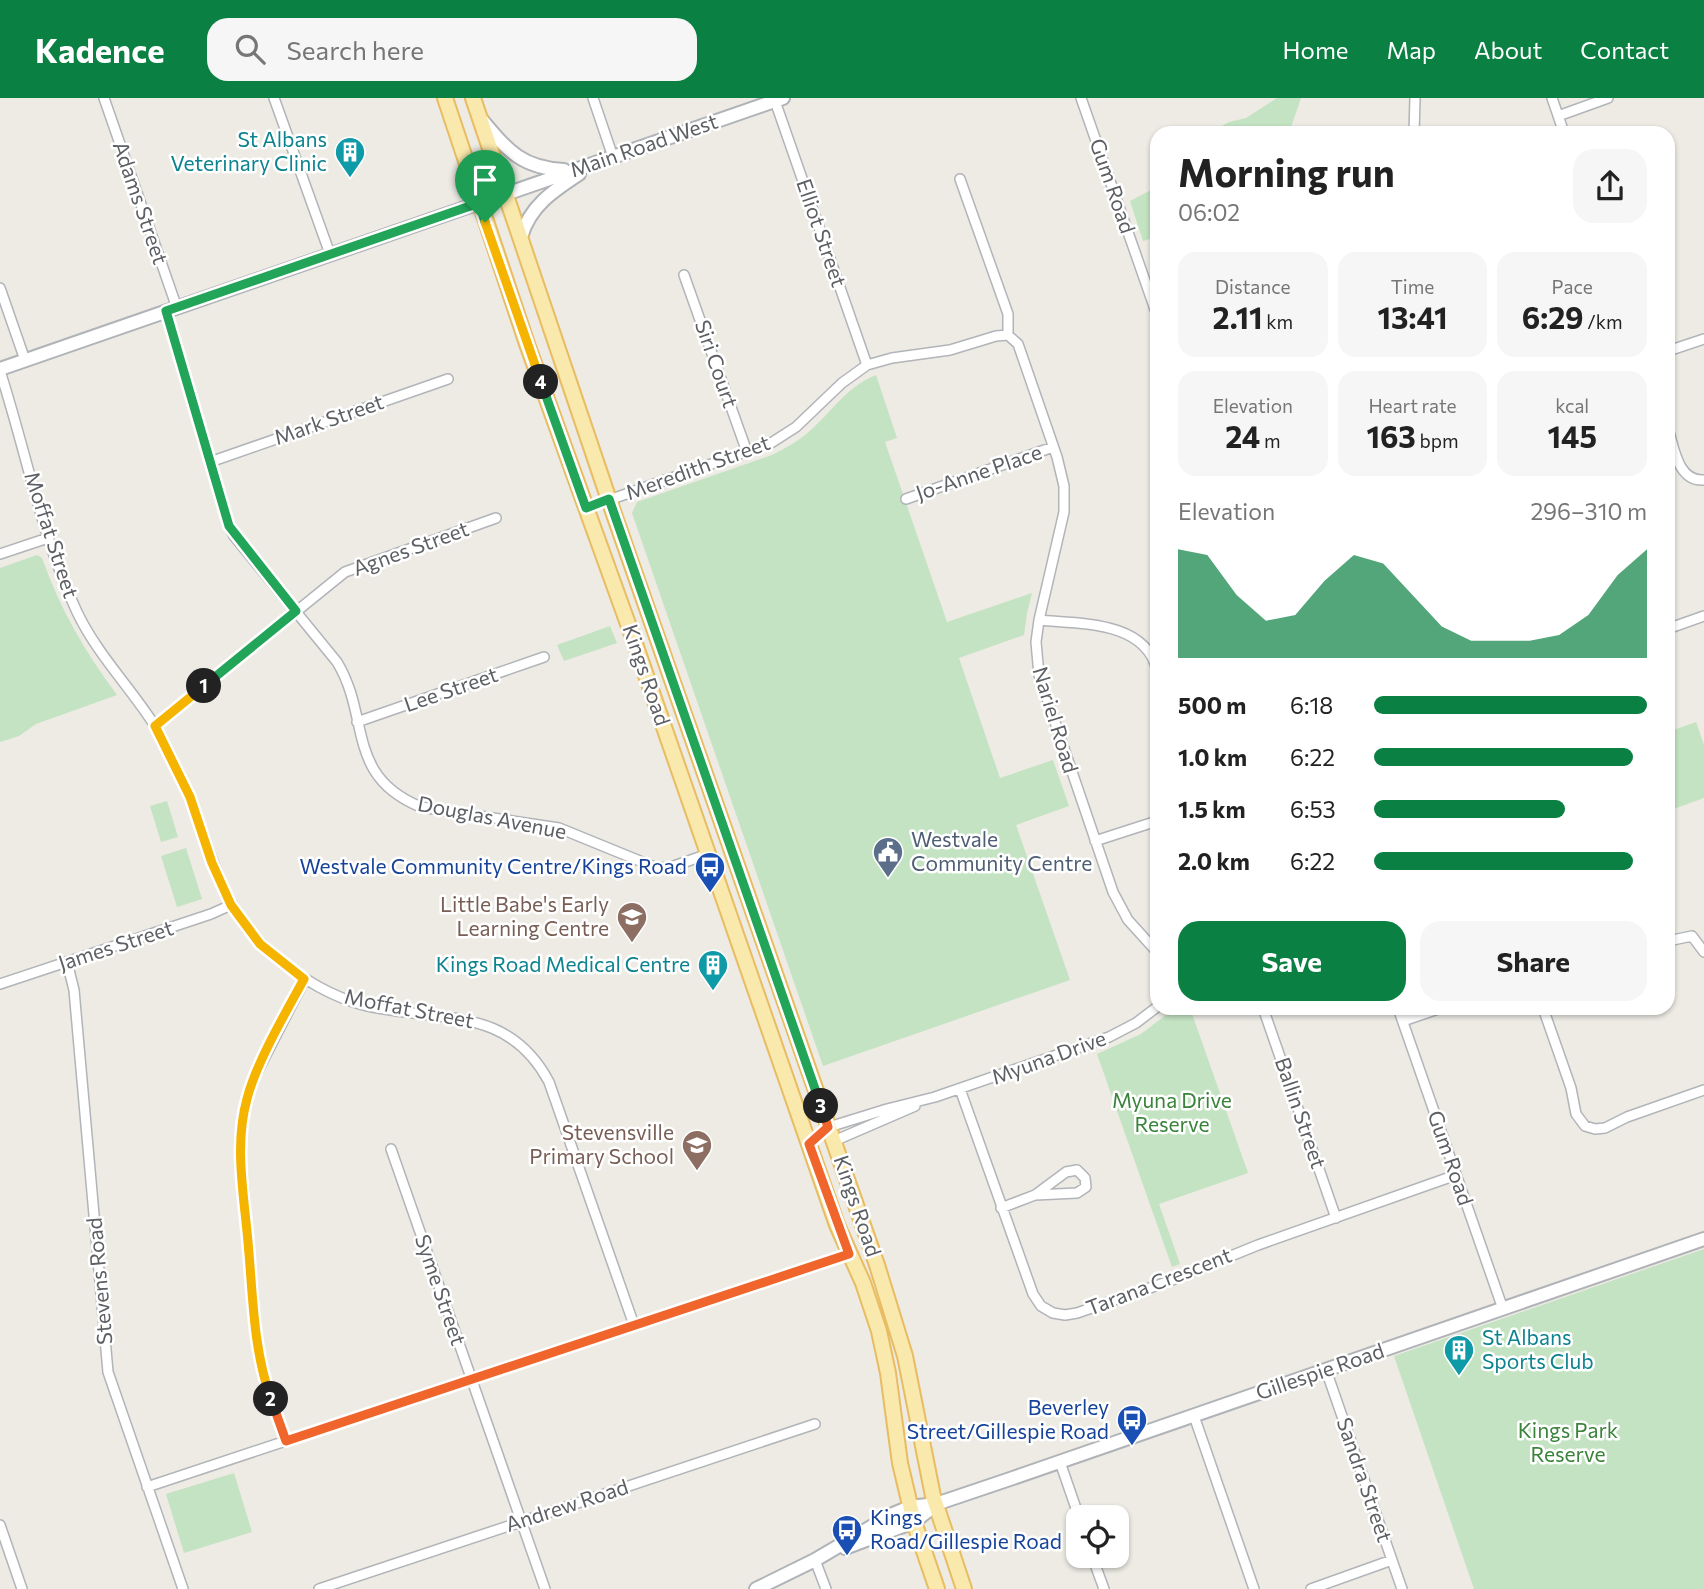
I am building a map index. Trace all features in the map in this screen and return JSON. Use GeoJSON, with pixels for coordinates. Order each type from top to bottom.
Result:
{"type":"FeatureCollection","features":[{"type":"Feature","properties":{"kind":"main road","name":"Kings Road"},"geometry":{"type":"LineString","coordinates":[[444,98],[809,1144],[879,1331],[888,1373],[897,1451],[912,1515],[937,1589]]}},
{"type":"Feature","properties":{"kind":"main road","name":"Kings Road"},"geometry":{"type":"LineString","coordinates":[[473,98],[609,499],[831,1134],[905,1356],[919,1434],[936,1504],[964,1589]]}},
{"type":"Feature","properties":{"kind":"main road"},"geometry":{"type":"LineString","coordinates":[[479,203],[506,194]]}},
{"type":"Feature","properties":{"kind":"main road"},"geometry":{"type":"LineString","coordinates":[[586,508],[609,499]]}},
{"type":"Feature","properties":{"kind":"main road"},"geometry":{"type":"LineString","coordinates":[[708,855],[730,846]]}},
{"type":"Feature","properties":{"kind":"main road"},"geometry":{"type":"LineString","coordinates":[[809,1144],[831,1134]]}},
{"type":"Feature","properties":{"kind":"street","name":"Adams Street"},"geometry":{"type":"LineString","coordinates":[[104,98],[172,309]]}},
{"type":"Feature","properties":{"kind":"street"},"geometry":{"type":"LineString","coordinates":[[274,98],[330,254]]}},
{"type":"Feature","properties":{"kind":"street"},"geometry":{"type":"LineString","coordinates":[[593,98],[613,157]]}},
{"type":"Feature","properties":{"kind":"street","name":"Gum Road"},"geometry":{"type":"LineString","coordinates":[[1082,98],[1150,294]]}},
{"type":"Feature","properties":{"kind":"street"},"geometry":{"type":"LineString","coordinates":[[1414,126],[1415,98]]}},
{"type":"Feature","properties":{"kind":"street"},"geometry":{"type":"LineString","coordinates":[[1552,98],[1562,126]]}},
{"type":"Feature","properties":{"kind":"street"},"geometry":{"type":"LineString","coordinates":[[1558,116],[1608,98]]}},
{"type":"Feature","properties":{"kind":"street","name":"Main Road West"},"geometry":{"type":"LineString","coordinates":[[506,194],[779,99]]}},
{"type":"Feature","properties":{"kind":"street","name":"Elliot Street"},"geometry":{"type":"LineString","coordinates":[[779,99],[867,365]]}},
{"type":"Feature","properties":{"kind":"street"},"geometry":{"type":"LineString","coordinates":[[480,117],[499,141],[518,158],[544,168],[572,171]]}},
{"type":"Feature","properties":{"kind":"street"},"geometry":{"type":"LineString","coordinates":[[521,237],[528,217],[541,202],[564,183],[598,163]]}},
{"type":"Feature","properties":{"kind":"street"},"geometry":{"type":"LineString","coordinates":[[960,179],[1008,314],[1008,335]]}},
{"type":"Feature","properties":{"kind":"street"},"geometry":{"type":"LineString","coordinates":[[0,370],[479,203]]}},
{"type":"Feature","properties":{"kind":"street","name":"Siri Court"},"geometry":{"type":"LineString","coordinates":[[684,275],[747,452]]}},
{"type":"Feature","properties":{"kind":"street"},"geometry":{"type":"LineString","coordinates":[[0,288],[25,360]]}},
{"type":"Feature","properties":{"kind":"street","name":"Douglas Avenue"},"geometry":{"type":"LineString","coordinates":[[172,309],[210,462],[229,526],[234,536],[344,673],[369,762],[382,782],[401,798],[421,807],[559,828],[657,868],[671,867],[708,855]]}},
{"type":"Feature","properties":{"kind":"street","name":"Meredith Street"},"geometry":{"type":"LineString","coordinates":[[609,499],[747,452],[785,435],[842,383],[867,365],[892,358],[950,350],[1008,335]]}},
{"type":"Feature","properties":{"kind":"street","name":"Nariel Road"},"geometry":{"type":"LineString","coordinates":[[1008,335],[1018,344],[1064,486],[1064,512],[1036,642],[1039,676],[1120,907],[1150,943]]}},
{"type":"Feature","properties":{"kind":"street"},"geometry":{"type":"LineString","coordinates":[[1675,349],[1704,339]]}},
{"type":"Feature","properties":{"kind":"street","name":"Moffat Street"},"geometry":{"type":"LineString","coordinates":[[0,370],[48,538],[79,616],[109,665],[155,726],[190,797],[212,863],[231,905],[260,944],[304,979],[327,992],[363,1004],[489,1026],[510,1036],[529,1053],[549,1082],[634,1325]]}},
{"type":"Feature","properties":{"kind":"street","name":"Mark Street"},"geometry":{"type":"LineString","coordinates":[[210,462],[448,379]]}},
{"type":"Feature","properties":{"kind":"street","name":"Jo-Anne Place"},"geometry":{"type":"LineString","coordinates":[[906,499],[1053,447]]}},
{"type":"Feature","properties":{"kind":"street"},"geometry":{"type":"LineString","coordinates":[[1675,447],[1685,474],[1695,480],[1704,480]]}},
{"type":"Feature","properties":{"kind":"street","name":"Agnes Street"},"geometry":{"type":"LineString","coordinates":[[155,726],[337,577],[354,568],[496,518]]}},
{"type":"Feature","properties":{"kind":"street"},"geometry":{"type":"LineString","coordinates":[[0,554],[48,538]]}},
{"type":"Feature","properties":{"kind":"street"},"geometry":{"type":"LineString","coordinates":[[1675,626],[1704,616]]}},
{"type":"Feature","properties":{"kind":"street"},"geometry":{"type":"LineString","coordinates":[[1039,620],[1101,627],[1124,633],[1142,644],[1150,656]]}},
{"type":"Feature","properties":{"kind":"street","name":"Lee Street"},"geometry":{"type":"LineString","coordinates":[[357,722],[544,657]]}},
{"type":"Feature","properties":{"kind":"street"},"geometry":{"type":"LineString","coordinates":[[1095,841],[1150,822]]}},
{"type":"Feature","properties":{"kind":"street","name":"James Street"},"geometry":{"type":"LineString","coordinates":[[0,984],[231,905]]}},
{"type":"Feature","properties":{"kind":"street"},"geometry":{"type":"LineString","coordinates":[[1675,940],[1692,936],[1704,952]]}},
{"type":"Feature","properties":{"kind":"street","name":"Stevens Road"},"geometry":{"type":"LineString","coordinates":[[67,962],[74,990],[108,1372],[183,1589]]}},
{"type":"Feature","properties":{"kind":"street"},"geometry":{"type":"LineString","coordinates":[[286,1441],[265,1383],[258,1351],[240,1150],[243,1116],[253,1080],[304,979]]}},
{"type":"Feature","properties":{"kind":"street","name":"Myuna Drive"},"geometry":{"type":"LineString","coordinates":[[831,1134],[1109,1037],[1150,1012]]}},
{"type":"Feature","properties":{"kind":"street","name":"Ballin Street"},"geometry":{"type":"LineString","coordinates":[[1265,1015],[1336,1218]]}},
{"type":"Feature","properties":{"kind":"street","name":"Gum Road"},"geometry":{"type":"LineString","coordinates":[[1401,1015],[1503,1309]]}},
{"type":"Feature","properties":{"kind":"street"},"geometry":{"type":"LineString","coordinates":[[1403,1021],[1421,1015]]}},
{"type":"Feature","properties":{"kind":"street"},"geometry":{"type":"LineString","coordinates":[[1545,1015],[1571,1088],[1578,1119],[1590,1128],[1601,1129],[1704,1090]]}},
{"type":"Feature","properties":{"kind":"street","name":"Tarana Crescent"},"geometry":{"type":"LineString","coordinates":[[960,1089],[1032,1294],[1047,1309],[1065,1315],[1167,1282],[1258,1245],[1456,1175]]}},
{"type":"Feature","properties":{"kind":"street","name":"Myuna Drive"},"geometry":{"type":"LineString","coordinates":[[831,1134],[887,1109],[935,1097]]}},
{"type":"Feature","properties":{"kind":"street","name":"Syme Street"},"geometry":{"type":"LineString","coordinates":[[391,1149],[545,1589]]}},
{"type":"Feature","properties":{"kind":"street"},"geometry":{"type":"LineString","coordinates":[[1001,1208],[1035,1195],[1066,1172],[1077,1170],[1085,1178],[1086,1187],[1077,1193],[1035,1195]]}},
{"type":"Feature","properties":{"kind":"street","name":"Gillespie Road"},"geometry":{"type":"LineString","coordinates":[[756,1589],[936,1504],[1704,1239]]}},
{"type":"Feature","properties":{"kind":"street"},"geometry":{"type":"LineString","coordinates":[[147,1487],[849,1254]]}},
{"type":"Feature","properties":{"kind":"street","name":"Sandra Street"},"geometry":{"type":"LineString","coordinates":[[1326,1370],[1402,1589]]}},
{"type":"Feature","properties":{"kind":"street"},"geometry":{"type":"LineString","coordinates":[[1194,1416],[1254,1589]]}},
{"type":"Feature","properties":{"kind":"street","name":"Andrew Road"},"geometry":{"type":"LineString","coordinates":[[319,1589],[815,1424]]}},
{"type":"Feature","properties":{"kind":"street"},"geometry":{"type":"LineString","coordinates":[[1060,1462],[1075,1505]]}},
{"type":"Feature","properties":{"kind":"street"},"geometry":{"type":"LineString","coordinates":[[0,1525],[22,1589]]}},
{"type":"Feature","properties":{"kind":"street"},"geometry":{"type":"LineString","coordinates":[[815,1560],[826,1589]]}},
{"type":"Feature","properties":{"kind":"street"},"geometry":{"type":"LineString","coordinates":[[1311,1589],[1392,1560]]}},
{"type":"Feature","properties":{"kind":"street"},"geometry":{"type":"LineString","coordinates":[[1097,1568],[1104,1589]]}},
{"type":"Feature","properties":{"kind":"green space"},"geometry":{"type":"Polygon","coordinates":[[[1277,98],[1301,98],[1291,126],[1222,126],[1246,118],[1277,98]]]}},
{"type":"Feature","properties":{"kind":"green space"},"geometry":{"type":"Polygon","coordinates":[[[1150,191],[1150,239],[1143,241],[1130,201],[1150,191]]]}},
{"type":"Feature","properties":{"kind":"green space"},"geometry":{"type":"Polygon","coordinates":[[[876,375],[897,438],[885,442],[947,622],[1032,593],[1024,635],[959,658],[1000,778],[1053,760],[1069,806],[1016,825],[1070,980],[823,1066],[632,513],[637,502],[772,455],[785,448],[814,427],[855,387],[876,375]]]}},
{"type":"Feature","properties":{"kind":"green space"},"geometry":{"type":"Polygon","coordinates":[[[37,555],[42,558],[74,630],[117,695],[36,724],[19,736],[0,742],[0,568],[37,555]]]}},
{"type":"Feature","properties":{"kind":"green space"},"geometry":{"type":"Polygon","coordinates":[[[610,626],[617,643],[564,661],[557,645],[610,626]]]}},
{"type":"Feature","properties":{"kind":"green space"},"geometry":{"type":"Polygon","coordinates":[[[1696,722],[1704,745],[1704,798],[1675,808],[1675,730],[1696,722]]]}},
{"type":"Feature","properties":{"kind":"green space"},"geometry":{"type":"Polygon","coordinates":[[[167,801],[178,837],[161,842],[150,806],[167,801]]]}},
{"type":"Feature","properties":{"kind":"green space"},"geometry":{"type":"Polygon","coordinates":[[[186,848],[202,899],[177,907],[161,856],[186,848]]]}},
{"type":"Feature","properties":{"kind":"green space","name":"Myuna Drive Reserve"},"geometry":{"type":"Polygon","coordinates":[[[1166,1015],[1192,1015],[1248,1173],[1159,1204],[1180,1264],[1172,1267],[1097,1054],[1141,1034],[1166,1015]]]}},
{"type":"Feature","properties":{"kind":"green space","name":"Kings Park Reserve"},"geometry":{"type":"Polygon","coordinates":[[[1704,1249],[1704,1589],[1474,1589],[1394,1356],[1704,1249]]]}},
{"type":"Feature","properties":{"kind":"green space"},"geometry":{"type":"Polygon","coordinates":[[[234,1473],[252,1532],[184,1553],[166,1494],[234,1473]]]}},
{"type":"Feature","properties":{"kind":"place","name":"St Albans Veterinary Clinic"},"geometry":{"type":"Point","coordinates":[350,179]}},
{"type":"Feature","properties":{"kind":"place","name":"Westvale Community Centre"},"geometry":{"type":"Point","coordinates":[888,879]}},
{"type":"Feature","properties":{"kind":"place","name":"Westvale Community Centre/Kings Road"},"geometry":{"type":"Point","coordinates":[710,894]}},
{"type":"Feature","properties":{"kind":"place","name":"Little Babe's Early Learning Centre"},"geometry":{"type":"Point","coordinates":[632,944]}},
{"type":"Feature","properties":{"kind":"place","name":"Kings Road Medical Centre"},"geometry":{"type":"Point","coordinates":[713,992]}},
{"type":"Feature","properties":{"kind":"place","name":"Stevensville Primary School"},"geometry":{"type":"Point","coordinates":[697,1172]}},
{"type":"Feature","properties":{"kind":"place","name":"St Albans Sports Club"},"geometry":{"type":"Point","coordinates":[1459,1377]}},
{"type":"Feature","properties":{"kind":"place","name":"Beverley Street/Gillespie Road"},"geometry":{"type":"Point","coordinates":[1132,1447]}},
{"type":"Feature","properties":{"kind":"place","name":"Kings Road/Gillespie Road"},"geometry":{"type":"Point","coordinates":[847,1557]}},
{"type":"Feature","properties":{"kind":"route"},"geometry":{"type":"LineString","coordinates":[[479,203],[485,222],[586,508],[609,499],[674,681],[828,1127],[809,1144],[849,1254],[286,1441],[260,1365],[240,1150],[243,1116],[253,1080],[304,979],[260,944],[231,905],[212,863],[190,797],[155,726],[296,611],[234,536],[229,526],[166,311],[479,203]]}}]}
